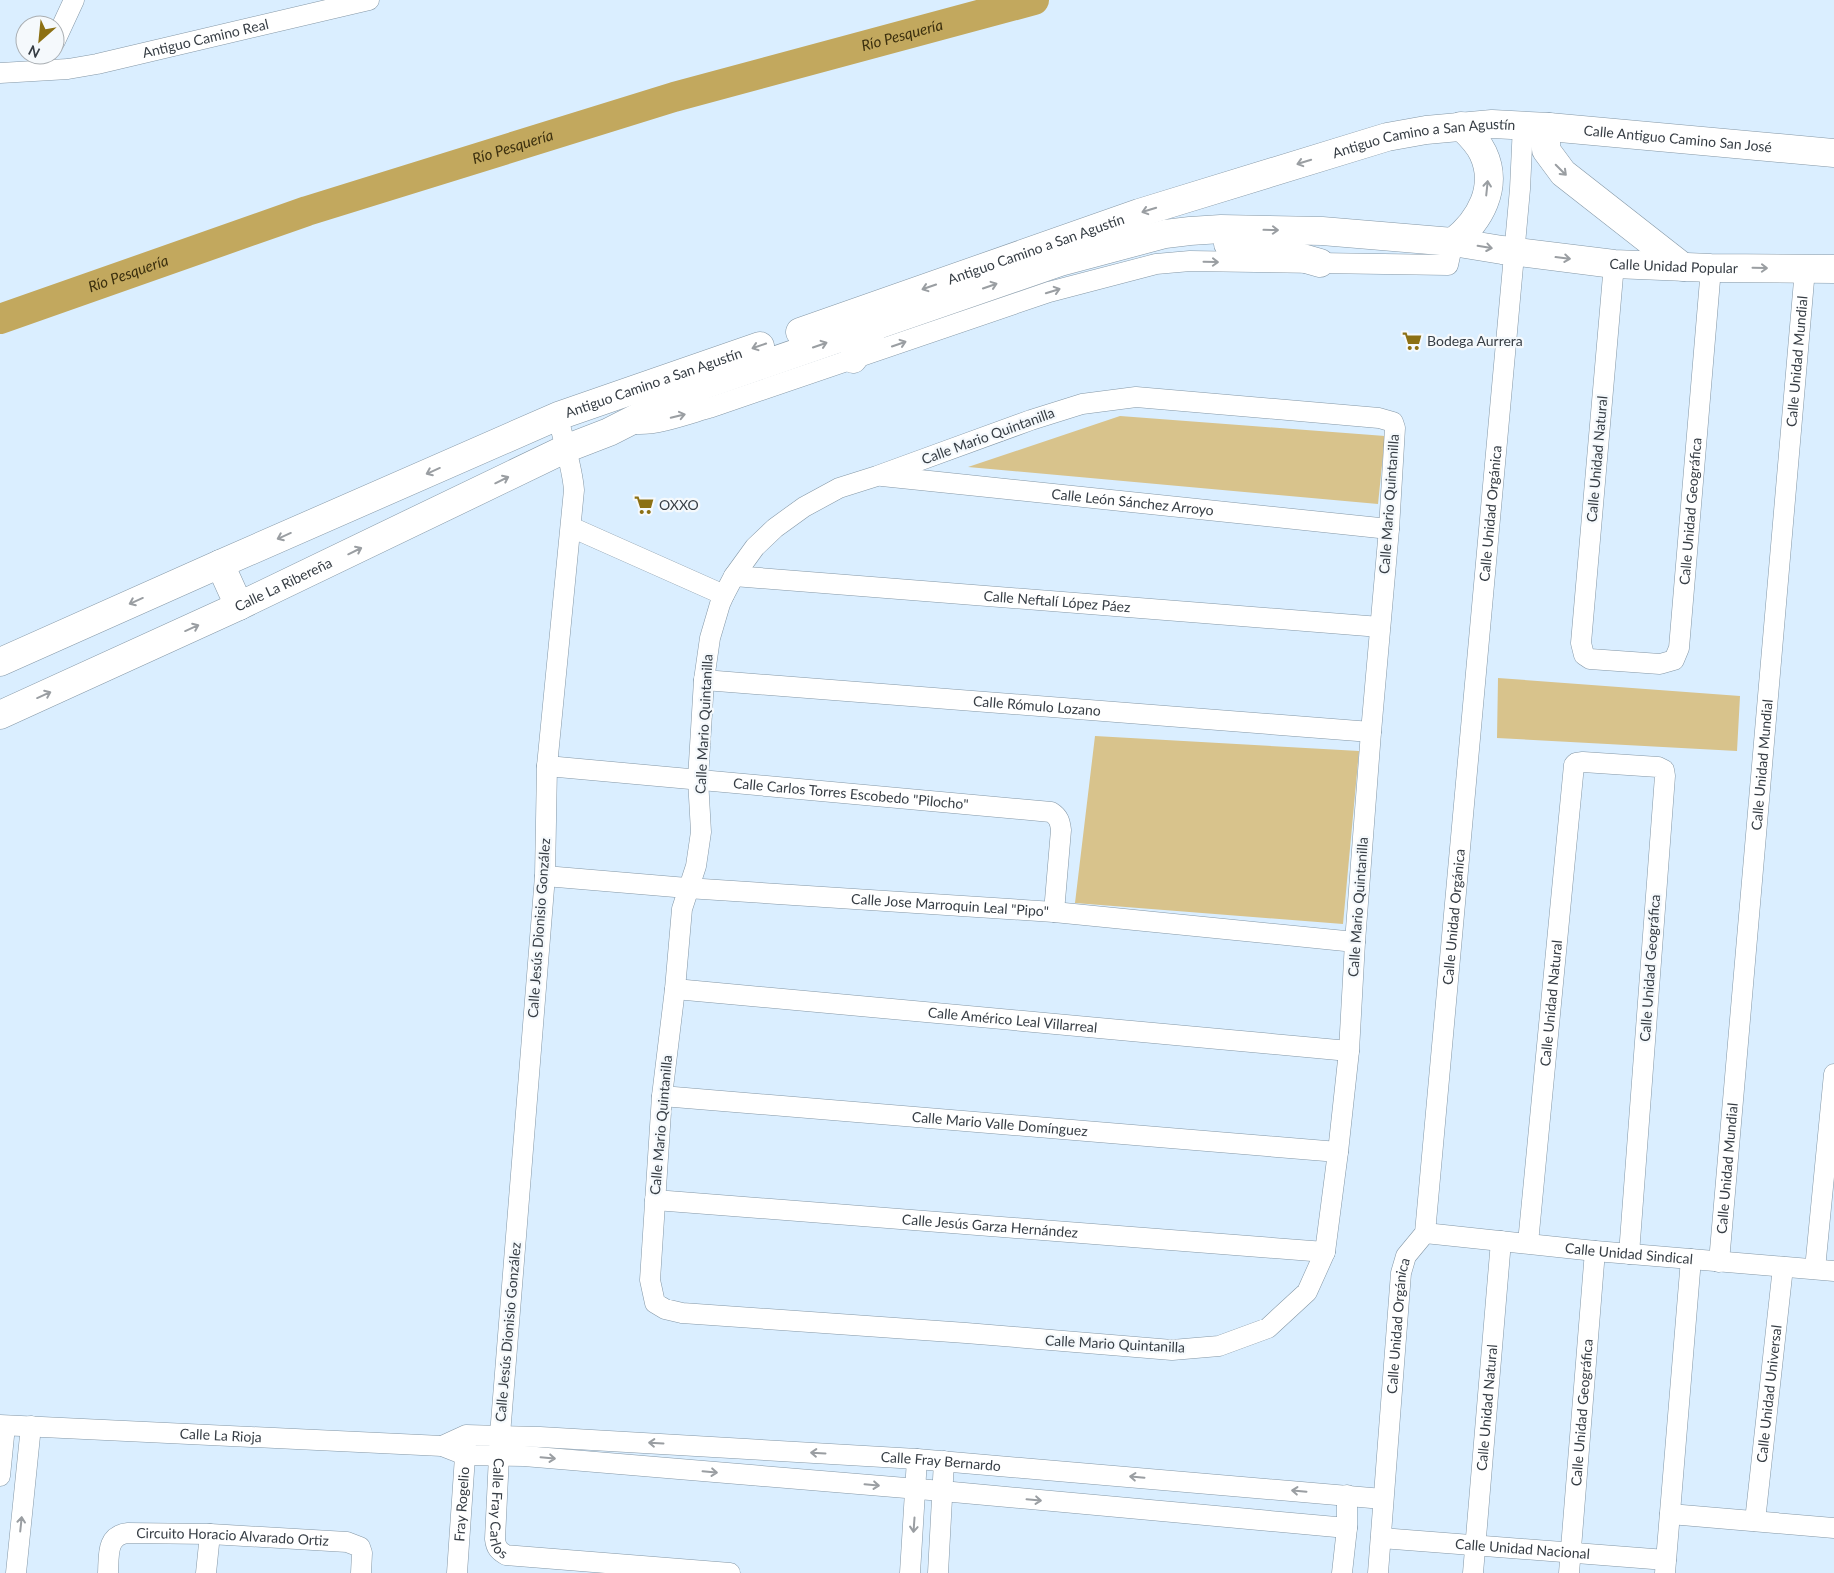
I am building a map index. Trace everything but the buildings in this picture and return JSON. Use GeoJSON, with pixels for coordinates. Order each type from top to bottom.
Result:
{"type":"FeatureCollection","features":[{"type":"Feature","properties":{"kind":"street"},"geometry":{"type":"LineString","coordinates":[[65,19],[74,0]]}},
{"type":"Feature","properties":{"kind":"street","name":"Antiguo Camino Real"},"geometry":{"type":"LineString","coordinates":[[53,65],[68,69],[97,64],[369,0]]}},
{"type":"Feature","properties":{"kind":"street","name":"Antiguo Camino Real"},"geometry":{"type":"LineString","coordinates":[[0,73],[36,65]]}},
{"type":"Feature","properties":{"kind":"street","name":"Antiguo Camino a San Agustín"},"geometry":{"type":"LineString","coordinates":[[558,416],[1139,213],[1387,137],[1461,126],[1492,124],[1536,126]]}},
{"type":"Feature","properties":{"kind":"street"},"geometry":{"type":"LineString","coordinates":[[630,422],[644,424],[688,414],[1049,292],[1156,264],[1190,261],[1448,265],[1453,242],[1465,233],[1475,221],[1484,205],[1489,188],[1488,169],[1484,154],[1474,139],[1461,126]]}},
{"type":"Feature","properties":{"kind":"street"},"geometry":{"type":"LineString","coordinates":[[1536,126],[1546,138],[1546,150],[1563,173],[1683,267]]}},
{"type":"Feature","properties":{"kind":"street","name":"Calle Antiguo Camino San José"},"geometry":{"type":"LineString","coordinates":[[1536,126],[1834,153]]}},
{"type":"Feature","properties":{"kind":"street","name":"Calle Unidad Orgánica"},"geometry":{"type":"LineString","coordinates":[[1378,1573],[1401,1273],[1406,1256],[1425,1233],[1520,188],[1536,126]]}},
{"type":"Feature","properties":{"kind":"street","name":"Antiguo Camino a San Agustín"},"geometry":{"type":"LineString","coordinates":[[565,449],[609,432],[704,385],[1060,262],[1165,234],[1221,229],[1322,231],[1453,242],[1515,252]]}},
{"type":"Feature","properties":{"kind":"street"},"geometry":{"type":"LineString","coordinates":[[1136,242],[1209,243],[1247,246],[1285,253],[1320,263]]}},
{"type":"Feature","properties":{"kind":"street","name":"Calle Unidad Popular"},"geometry":{"type":"LineString","coordinates":[[1515,252],[1614,264],[1710,268],[1834,269]]}},
{"type":"Feature","properties":{"kind":"street","name":"Calle Unidad Natural"},"geometry":{"type":"LineString","coordinates":[[1584,654],[1581,643],[1614,264]]}},
{"type":"Feature","properties":{"kind":"street","name":"Calle Unidad Geográfica"},"geometry":{"type":"LineString","coordinates":[[1584,654],[1590,659],[1660,664],[1674,660],[1678,655],[1710,268]]}},
{"type":"Feature","properties":{"kind":"street","name":"Calle Unidad Mundial"},"geometry":{"type":"LineString","coordinates":[[1719,1262],[1805,268]]}},
{"type":"Feature","properties":{"kind":"street"},"geometry":{"type":"LineString","coordinates":[[854,359],[875,326]]}},
{"type":"Feature","properties":{"kind":"street","name":"Calle Mario Quintanilla"},"geometry":{"type":"LineString","coordinates":[[1136,397],[1379,418],[1393,422],[1395,428],[1389,529],[1370,732],[1349,1051],[1325,1252],[1307,1292],[1268,1328],[1218,1346],[1172,1350],[956,1332],[682,1313],[665,1309],[654,1303],[650,1280],[662,1096],[675,989],[682,909],[696,866],[702,832],[698,779],[704,680],[710,638],[724,595],[734,576],[755,547],[775,528],[797,512],[839,488],[877,476],[1031,420],[1082,404],[1136,397]]}},
{"type":"Feature","properties":{"kind":"street"},"geometry":{"type":"LineString","coordinates":[[0,662],[558,416]]}},
{"type":"Feature","properties":{"kind":"street","name":"Calle Jesús Dionisio González"},"geometry":{"type":"LineString","coordinates":[[500,1444],[544,876],[547,766],[574,490],[571,462],[565,449],[558,416]]}},
{"type":"Feature","properties":{"kind":"street","name":"Calle La Ribereña"},"geometry":{"type":"LineString","coordinates":[[0,715],[239,606],[565,449]]}},
{"type":"Feature","properties":{"kind":"street","name":"Calle León Sánchez Arroyo"},"geometry":{"type":"LineString","coordinates":[[877,476],[1389,529]]}},
{"type":"Feature","properties":{"kind":"street"},"geometry":{"type":"LineString","coordinates":[[571,527],[724,595]]}},
{"type":"Feature","properties":{"kind":"street"},"geometry":{"type":"LineString","coordinates":[[220,564],[239,606]]}},
{"type":"Feature","properties":{"kind":"street","name":"Calle Neftalí López Páez"},"geometry":{"type":"LineString","coordinates":[[734,576],[1380,626]]}},
{"type":"Feature","properties":{"kind":"street","name":"Calle Rómulo Lozano"},"geometry":{"type":"LineString","coordinates":[[704,680],[1370,732]]}},
{"type":"Feature","properties":{"kind":"street","name":"Calle Unidad Natural"},"geometry":{"type":"LineString","coordinates":[[1528,1243],[1576,763]]}},
{"type":"Feature","properties":{"kind":"street","name":"Calle Unidad Geográfica"},"geometry":{"type":"LineString","coordinates":[[1576,763],[1658,767],[1664,770],[1629,1254]]}},
{"type":"Feature","properties":{"kind":"street","name":"Calle Carlos Torres Escobedo \"Pilocho\""},"geometry":{"type":"LineString","coordinates":[[547,766],[1051,812],[1058,816],[1061,830],[1054,912]]}},
{"type":"Feature","properties":{"kind":"street","name":"Calle Jose Marroquin Leal \"Pipo\""},"geometry":{"type":"LineString","coordinates":[[544,876],[688,888],[1054,912],[1355,942]]}},
{"type":"Feature","properties":{"kind":"street","name":"Calle Américo Leal Villarreal"},"geometry":{"type":"LineString","coordinates":[[675,989],[1349,1051]]}},
{"type":"Feature","properties":{"kind":"street"},"geometry":{"type":"LineString","coordinates":[[1824,1270],[1834,1074]]}},
{"type":"Feature","properties":{"kind":"street","name":"Calle Mario Valle Domínguez"},"geometry":{"type":"LineString","coordinates":[[662,1096],[1338,1152]]}},
{"type":"Feature","properties":{"kind":"street","name":"Calle Jesús Garza Hernández"},"geometry":{"type":"LineString","coordinates":[[655,1200],[1325,1252]]}},
{"type":"Feature","properties":{"kind":"street","name":"Calle Unidad Sindical"},"geometry":{"type":"LineString","coordinates":[[1425,1233],[1595,1251],[1824,1270]]}},
{"type":"Feature","properties":{"kind":"street","name":"Calle Unidad Natural"},"geometry":{"type":"LineString","coordinates":[[1474,1573],[1501,1240]]}},
{"type":"Feature","properties":{"kind":"street","name":"Calle Unidad Geográfica"},"geometry":{"type":"LineString","coordinates":[[1569,1573],[1595,1251]]}},
{"type":"Feature","properties":{"kind":"street"},"geometry":{"type":"LineString","coordinates":[[1665,1566],[1691,1259]]}},
{"type":"Feature","properties":{"kind":"street","name":"Calle Unidad Universal"},"geometry":{"type":"LineString","coordinates":[[1755,1521],[1783,1267]]}},
{"type":"Feature","properties":{"kind":"street"},"geometry":{"type":"LineString","coordinates":[[0,1476],[2,1425]]}},
{"type":"Feature","properties":{"kind":"street","name":"Calle La Rioja"},"geometry":{"type":"LineString","coordinates":[[2,1425],[442,1446],[465,1455],[500,1444]]}},
{"type":"Feature","properties":{"kind":"street"},"geometry":{"type":"LineString","coordinates":[[16,1573],[30,1426]]}},
{"type":"Feature","properties":{"kind":"street","name":"Calle La Rioja"},"geometry":{"type":"LineString","coordinates":[[442,1446],[466,1435],[500,1444]]}},
{"type":"Feature","properties":{"kind":"street","name":"Fray Rogelio"},"geometry":{"type":"LineString","coordinates":[[457,1573],[466,1435]]}},
{"type":"Feature","properties":{"kind":"street"},"geometry":{"type":"LineString","coordinates":[[500,1444],[916,1489],[1347,1528]]}},
{"type":"Feature","properties":{"kind":"street","name":"Calle Fray Bernardo"},"geometry":{"type":"LineString","coordinates":[[500,1444],[918,1459],[1383,1498]]}},
{"type":"Feature","properties":{"kind":"street","name":"Calle Fray Carlos"},"geometry":{"type":"LineString","coordinates":[[500,1444],[495,1540],[496,1546],[506,1555],[730,1573]]}},
{"type":"Feature","properties":{"kind":"street"},"geometry":{"type":"LineString","coordinates":[[910,1573],[918,1459]]}},
{"type":"Feature","properties":{"kind":"street"},"geometry":{"type":"LineString","coordinates":[[938,1573],[944,1461]]}},
{"type":"Feature","properties":{"kind":"street"},"geometry":{"type":"LineString","coordinates":[[1342,1573],[1347,1528],[1347,1496]]}},
{"type":"Feature","properties":{"kind":"street"},"geometry":{"type":"LineString","coordinates":[[1670,1514],[1834,1528]]}},
{"type":"Feature","properties":{"kind":"street","name":"Circuito Horacio Alvarado Ortiz"},"geometry":{"type":"LineString","coordinates":[[108,1573],[112,1542],[120,1534],[210,1534],[355,1544],[360,1547],[362,1553],[361,1573]]}},
{"type":"Feature","properties":{"kind":"street"},"geometry":{"type":"LineString","coordinates":[[206,1573],[210,1534]]}},
{"type":"Feature","properties":{"kind":"street","name":"Calle Unidad Nacional"},"geometry":{"type":"LineString","coordinates":[[1381,1538],[1570,1552],[1665,1566]]}},
{"type":"Feature","properties":{"kind":"shaded area"},"geometry":{"type":"Polygon","coordinates":[[[1120,416],[1385,436],[1378,504],[968,467],[1120,416]]]}},
{"type":"Feature","properties":{"kind":"shaded area"},"geometry":{"type":"Polygon","coordinates":[[[1498,678],[1740,696],[1737,751],[1497,738],[1498,678]]]}},
{"type":"Feature","properties":{"kind":"shaded area"},"geometry":{"type":"Polygon","coordinates":[[[1095,736],[1359,751],[1343,924],[1075,903],[1095,736]]]}},
{"type":"Feature","properties":{"kind":"waterway","name":"Río Pesquería"},"geometry":{"type":"LineString","coordinates":[[0,319],[307,211],[674,97],[1034,0]]}},
{"type":"Feature","properties":{"kind":"place","name":"Bodega Aurrera"},"geometry":{"type":"Point","coordinates":[1412,341]}},
{"type":"Feature","properties":{"kind":"place","name":"OXXO"},"geometry":{"type":"Point","coordinates":[644,505]}}]}
